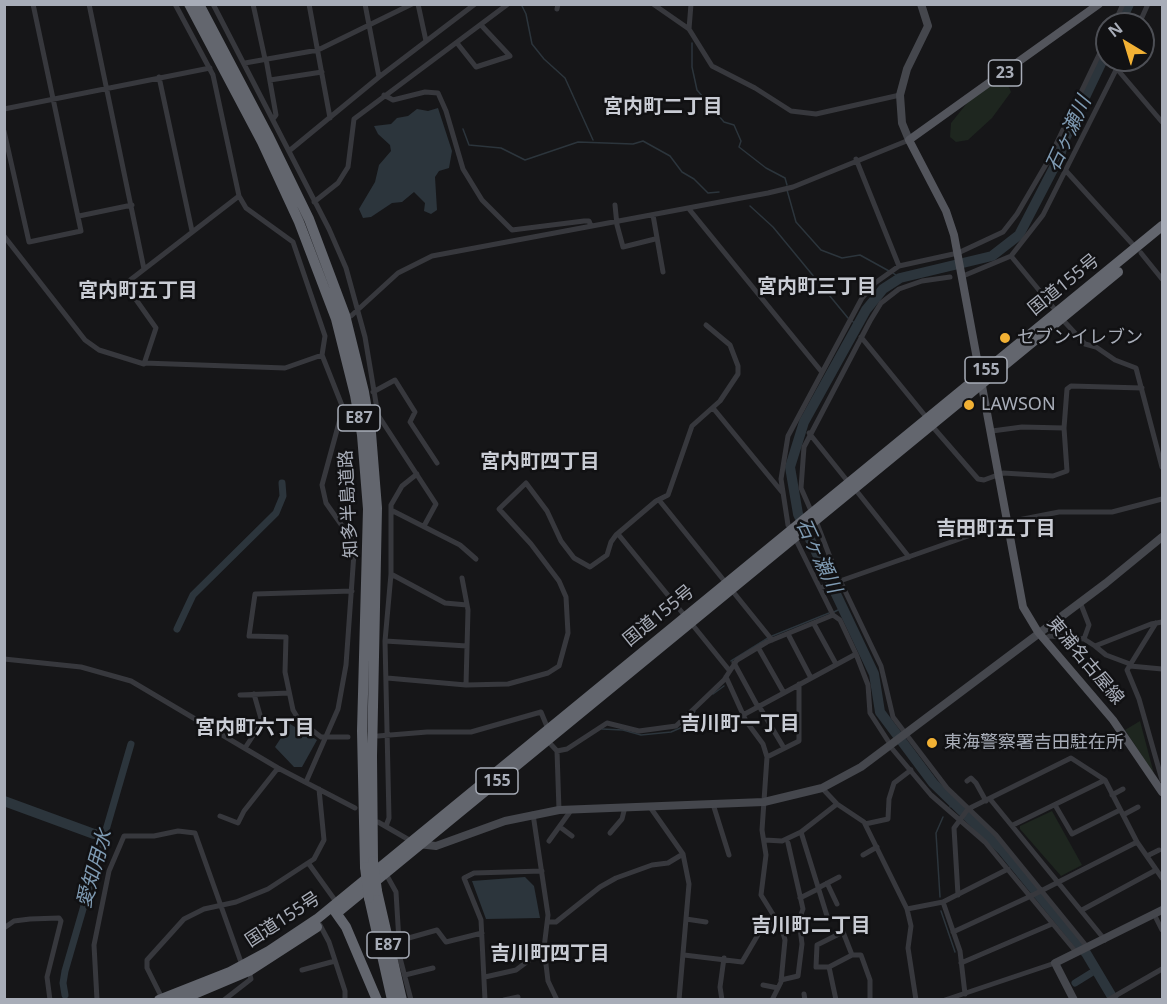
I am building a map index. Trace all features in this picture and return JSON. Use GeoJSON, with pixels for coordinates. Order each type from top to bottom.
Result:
{"type":"FeatureCollection","features":[{"type":"Feature","properties":{"kind":"highway","name":"知多半島道路"},"geometry":{"type":"LineString","coordinates":[[189,4],[290,199],[333,309],[355,395],[362,435],[368,509],[362,731],[369,864],[392,999]]}},
{"type":"Feature","properties":{"kind":"highway","name":"知多半島道路"},"geometry":{"type":"LineString","coordinates":[[200,4],[309,219],[342,306],[364,392],[371,433],[377,508],[369,864]]}},
{"type":"Feature","properties":{"kind":"highway","name":"国道155号"},"geometry":{"type":"LineString","coordinates":[[1138,251],[1162,226]]}},
{"type":"Feature","properties":{"kind":"highway","name":"国道155号"},"geometry":{"type":"LineString","coordinates":[[180,999],[290,948],[320,925],[334,910],[547,734],[1059,315],[1138,251],[1162,235]]}},
{"type":"Feature","properties":{"kind":"highway","name":"国道155号"},"geometry":{"type":"LineString","coordinates":[[160,999],[245,968],[386,873],[415,843]]}},
{"type":"Feature","properties":{"kind":"highway","name":"知多半島道路"},"geometry":{"type":"LineString","coordinates":[[373,894],[402,999]]}},
{"type":"Feature","properties":{"kind":"highway"},"geometry":{"type":"LineString","coordinates":[[334,910],[372,999]]}},
{"type":"Feature","properties":{"kind":"highway"},"geometry":{"type":"LineString","coordinates":[[334,910],[346,927],[377,999]]}},
{"type":"Feature","properties":{"kind":"main road","name":"23"},"geometry":{"type":"LineString","coordinates":[[909,140],[1099,4]]}},
{"type":"Feature","properties":{"kind":"main road","name":"東浦名古屋線"},"geometry":{"type":"LineString","coordinates":[[909,140],[946,211],[958,254],[1021,599],[1041,636],[1113,720],[1161,781],[1162,792]]}},
{"type":"Feature","properties":{"kind":"street"},"geometry":{"type":"LineString","coordinates":[[4,131],[20,212],[29,242],[81,231],[33,4]]}},
{"type":"Feature","properties":{"kind":"street"},"geometry":{"type":"LineString","coordinates":[[89,4],[144,269]]}},
{"type":"Feature","properties":{"kind":"street"},"geometry":{"type":"LineString","coordinates":[[175,4],[213,75],[239,196],[246,208],[294,244],[325,336],[322,356],[343,408],[322,485],[323,495],[352,540],[354,553],[352,591],[342,688],[327,738],[306,782]]}},
{"type":"Feature","properties":{"kind":"street"},"geometry":{"type":"LineString","coordinates":[[213,4],[329,229],[346,268],[358,308],[378,415],[436,504],[424,526]]}},
{"type":"Feature","properties":{"kind":"street"},"geometry":{"type":"LineString","coordinates":[[253,4],[270,80],[276,115],[273,119]]}},
{"type":"Feature","properties":{"kind":"street"},"geometry":{"type":"LineString","coordinates":[[309,4],[330,118]]}},
{"type":"Feature","properties":{"kind":"street"},"geometry":{"type":"LineString","coordinates":[[365,4],[379,77]]}},
{"type":"Feature","properties":{"kind":"street"},"geometry":{"type":"LineString","coordinates":[[245,63],[318,50],[412,4]]}},
{"type":"Feature","properties":{"kind":"street"},"geometry":{"type":"LineString","coordinates":[[418,4],[426,41]]}},
{"type":"Feature","properties":{"kind":"street"},"geometry":{"type":"LineString","coordinates":[[289,151],[379,77],[475,4]]}},
{"type":"Feature","properties":{"kind":"street"},"geometry":{"type":"LineString","coordinates":[[314,202],[338,183],[348,167],[354,120],[384,95],[508,4]]}},
{"type":"Feature","properties":{"kind":"street"},"geometry":{"type":"LineString","coordinates":[[653,4],[688,29],[712,66],[799,113],[816,114],[900,95]]}},
{"type":"Feature","properties":{"kind":"street"},"geometry":{"type":"LineString","coordinates":[[688,29],[691,4]]}},
{"type":"Feature","properties":{"kind":"street"},"geometry":{"type":"LineString","coordinates":[[351,316],[398,273],[432,256],[689,209],[793,187],[856,159],[909,140],[902,123],[900,95],[904,76],[928,26],[921,4]]}},
{"type":"Feature","properties":{"kind":"street"},"geometry":{"type":"LineString","coordinates":[[457,43],[477,67],[510,56],[481,25]]}},
{"type":"Feature","properties":{"kind":"street"},"geometry":{"type":"LineString","coordinates":[[1078,954],[1008,869],[961,820],[931,795],[890,745],[870,714],[868,685],[856,654],[840,620],[833,615],[788,525],[781,469],[788,436],[862,298],[875,283],[899,266],[958,254],[1003,232],[1017,214],[1048,160],[1095,63]]}},
{"type":"Feature","properties":{"kind":"street"},"geometry":{"type":"LineString","coordinates":[[4,109],[210,68]]}},
{"type":"Feature","properties":{"kind":"street"},"geometry":{"type":"LineString","coordinates":[[270,80],[322,72]]}},
{"type":"Feature","properties":{"kind":"street"},"geometry":{"type":"LineString","coordinates":[[963,276],[1011,256],[1043,216],[1116,72]]}},
{"type":"Feature","properties":{"kind":"street"},"geometry":{"type":"LineString","coordinates":[[1120,72],[1162,122]]}},
{"type":"Feature","properties":{"kind":"street"},"geometry":{"type":"LineString","coordinates":[[159,77],[192,231]]}},
{"type":"Feature","properties":{"kind":"street"},"geometry":{"type":"LineString","coordinates":[[384,95],[393,100],[431,91],[438,93],[446,111],[463,169],[482,200],[512,230],[584,221],[589,221],[591,226]]}},
{"type":"Feature","properties":{"kind":"street"},"geometry":{"type":"LineString","coordinates":[[856,159],[899,266]]}},
{"type":"Feature","properties":{"kind":"street"},"geometry":{"type":"LineString","coordinates":[[1067,172],[1162,279]]}},
{"type":"Feature","properties":{"kind":"street"},"geometry":{"type":"LineString","coordinates":[[144,363],[156,328],[125,284],[239,196]]}},
{"type":"Feature","properties":{"kind":"street"},"geometry":{"type":"LineString","coordinates":[[79,216],[132,205]]}},
{"type":"Feature","properties":{"kind":"street"},"geometry":{"type":"LineString","coordinates":[[615,205],[616,222],[623,247],[655,239]]}},
{"type":"Feature","properties":{"kind":"street"},"geometry":{"type":"LineString","coordinates":[[689,209],[821,371]]}},
{"type":"Feature","properties":{"kind":"street"},"geometry":{"type":"LineString","coordinates":[[653,215],[655,239],[663,272]]}},
{"type":"Feature","properties":{"kind":"street"},"geometry":{"type":"LineString","coordinates":[[321,232],[329,229]]}},
{"type":"Feature","properties":{"kind":"street"},"geometry":{"type":"LineString","coordinates":[[4,236],[85,340],[99,350],[127,360],[144,363],[285,368],[322,356]]}},
{"type":"Feature","properties":{"kind":"street"},"geometry":{"type":"LineString","coordinates":[[294,244],[301,241]]}},
{"type":"Feature","properties":{"kind":"street"},"geometry":{"type":"LineString","coordinates":[[1011,256],[1085,344],[1096,347],[1115,360],[1136,368],[1162,466]]}},
{"type":"Feature","properties":{"kind":"street"},"geometry":{"type":"LineString","coordinates":[[950,277],[913,283],[892,293],[877,309],[809,433],[802,452],[801,488],[881,666],[891,713],[937,776],[968,810],[996,835],[1088,949]]}},
{"type":"Feature","properties":{"kind":"street"},"geometry":{"type":"LineString","coordinates":[[387,678],[466,685],[508,684],[548,673],[559,666],[567,640],[568,606],[559,581],[531,544],[499,509],[526,483],[551,516],[561,541],[574,558],[586,567],[590,567],[608,555],[611,542],[618,534],[670,492],[692,426],[728,391],[739,370],[730,345],[706,325]]}},
{"type":"Feature","properties":{"kind":"street"},"geometry":{"type":"LineString","coordinates":[[325,336],[333,332]]}},
{"type":"Feature","properties":{"kind":"street"},"geometry":{"type":"LineString","coordinates":[[861,338],[978,479],[999,475],[1053,476],[1066,473],[1064,428],[1067,389],[1071,386],[1142,388]]}},
{"type":"Feature","properties":{"kind":"street"},"geometry":{"type":"LineString","coordinates":[[373,392],[395,380],[415,412],[410,422],[438,463]]}},
{"type":"Feature","properties":{"kind":"street"},"geometry":{"type":"LineString","coordinates":[[713,408],[783,493]]}},
{"type":"Feature","properties":{"kind":"street"},"geometry":{"type":"LineString","coordinates":[[992,431],[1022,427],[1064,428]]}},
{"type":"Feature","properties":{"kind":"street"},"geometry":{"type":"LineString","coordinates":[[809,433],[909,557]]}},
{"type":"Feature","properties":{"kind":"street"},"geometry":{"type":"LineString","coordinates":[[386,826],[389,818],[385,641],[391,574],[391,510],[402,486],[417,474]]}},
{"type":"Feature","properties":{"kind":"street"},"geometry":{"type":"LineString","coordinates":[[820,588],[840,579],[1008,522],[1059,512],[1112,512],[1162,499]]}},
{"type":"Feature","properties":{"kind":"street"},"geometry":{"type":"LineString","coordinates":[[659,500],[772,640]]}},
{"type":"Feature","properties":{"kind":"street"},"geometry":{"type":"LineString","coordinates":[[391,510],[460,545],[476,559]]}},
{"type":"Feature","properties":{"kind":"street"},"geometry":{"type":"LineString","coordinates":[[618,534],[729,670]]}},
{"type":"Feature","properties":{"kind":"street"},"geometry":{"type":"LineString","coordinates":[[378,822],[415,843],[436,846],[493,824],[533,814],[572,808],[764,802],[822,788],[850,774],[1041,636],[1162,537]]}},
{"type":"Feature","properties":{"kind":"street"},"geometry":{"type":"LineString","coordinates":[[391,574],[445,603],[467,605]]}},
{"type":"Feature","properties":{"kind":"street"},"geometry":{"type":"LineString","coordinates":[[462,578],[467,605],[466,685]]}},
{"type":"Feature","properties":{"kind":"street"},"geometry":{"type":"LineString","coordinates":[[348,737],[327,738],[299,720],[293,710],[285,672],[286,637],[249,636],[255,594],[352,591]]}},
{"type":"Feature","properties":{"kind":"street"},"geometry":{"type":"LineString","coordinates":[[1080,602],[1089,625],[1084,639]]}},
{"type":"Feature","properties":{"kind":"street"},"geometry":{"type":"LineString","coordinates":[[557,751],[567,749],[607,723],[639,731],[676,726],[726,677],[734,663],[772,640],[833,615]]}},
{"type":"Feature","properties":{"kind":"street"},"geometry":{"type":"LineString","coordinates":[[1095,646],[1162,622]]}},
{"type":"Feature","properties":{"kind":"street"},"geometry":{"type":"LineString","coordinates":[[1156,623],[1130,665],[1128,675],[1139,699],[1161,781]]}},
{"type":"Feature","properties":{"kind":"street"},"geometry":{"type":"LineString","coordinates":[[814,624],[836,664]]}},
{"type":"Feature","properties":{"kind":"street"},"geometry":{"type":"LineString","coordinates":[[788,634],[811,678]]}},
{"type":"Feature","properties":{"kind":"street"},"geometry":{"type":"LineString","coordinates":[[1041,636],[1084,639],[1107,655],[1130,665],[1162,670]]}},
{"type":"Feature","properties":{"kind":"street"},"geometry":{"type":"LineString","coordinates":[[385,641],[467,646]]}},
{"type":"Feature","properties":{"kind":"street"},"geometry":{"type":"LineString","coordinates":[[759,648],[784,693]]}},
{"type":"Feature","properties":{"kind":"street"},"geometry":{"type":"LineString","coordinates":[[743,715],[856,654]]}},
{"type":"Feature","properties":{"kind":"street"},"geometry":{"type":"LineString","coordinates":[[4,659],[81,667],[131,681],[278,768],[355,808]]}},
{"type":"Feature","properties":{"kind":"street"},"geometry":{"type":"LineString","coordinates":[[734,663],[784,748]]}},
{"type":"Feature","properties":{"kind":"street"},"geometry":{"type":"LineString","coordinates":[[726,677],[743,715],[763,744],[767,756],[762,830],[766,855],[761,895],[777,921],[785,940],[781,980],[772,999]]}},
{"type":"Feature","properties":{"kind":"street"},"geometry":{"type":"LineString","coordinates":[[767,756],[799,741],[799,684]]}},
{"type":"Feature","properties":{"kind":"street"},"geometry":{"type":"LineString","coordinates":[[240,695],[289,693]]}},
{"type":"Feature","properties":{"kind":"street"},"geometry":{"type":"LineString","coordinates":[[245,748],[261,722],[254,694]]}},
{"type":"Feature","properties":{"kind":"street"},"geometry":{"type":"LineString","coordinates":[[378,736],[427,732],[471,732],[541,712],[547,734],[557,751],[559,810]]}},
{"type":"Feature","properties":{"kind":"street"},"geometry":{"type":"LineString","coordinates":[[958,895],[954,828],[968,810],[1071,758],[1104,780],[1137,842],[1162,876]]}},
{"type":"Feature","properties":{"kind":"street"},"geometry":{"type":"LineString","coordinates":[[220,816],[238,823],[244,811],[278,768]]}},
{"type":"Feature","properties":{"kind":"street"},"geometry":{"type":"LineString","coordinates":[[865,825],[888,819],[889,798],[894,783],[911,770]]}},
{"type":"Feature","properties":{"kind":"street"},"geometry":{"type":"LineString","coordinates":[[967,781],[970,778],[976,783],[988,800],[1013,825],[1106,940]]}},
{"type":"Feature","properties":{"kind":"street"},"geometry":{"type":"LineString","coordinates":[[1013,825],[1104,780]]}},
{"type":"Feature","properties":{"kind":"street"},"geometry":{"type":"LineString","coordinates":[[822,788],[837,804],[865,825],[907,909],[911,926],[908,948],[916,999]]}},
{"type":"Feature","properties":{"kind":"street"},"geometry":{"type":"LineString","coordinates":[[160,999],[147,968],[150,956],[189,916],[204,909],[244,900],[268,889],[309,864],[324,840],[319,789]]}},
{"type":"Feature","properties":{"kind":"street"},"geometry":{"type":"LineString","coordinates":[[1112,795],[1123,789]]}},
{"type":"Feature","properties":{"kind":"street"},"geometry":{"type":"LineString","coordinates":[[713,804],[729,855]]}},
{"type":"Feature","properties":{"kind":"street"},"geometry":{"type":"LineString","coordinates":[[765,840],[782,841],[801,832],[837,804]]}},
{"type":"Feature","properties":{"kind":"street"},"geometry":{"type":"LineString","coordinates":[[1055,805],[1072,834],[1138,807]]}},
{"type":"Feature","properties":{"kind":"street"},"geometry":{"type":"LineString","coordinates":[[610,832],[622,819],[625,807]]}},
{"type":"Feature","properties":{"kind":"street"},"geometry":{"type":"LineString","coordinates":[[650,807],[683,854],[689,884],[679,999]]}},
{"type":"Feature","properties":{"kind":"street"},"geometry":{"type":"LineString","coordinates":[[549,841],[572,812],[572,808]]}},
{"type":"Feature","properties":{"kind":"street"},"geometry":{"type":"LineString","coordinates":[[533,814],[548,922],[544,950],[548,981],[557,999]]}},
{"type":"Feature","properties":{"kind":"street"},"geometry":{"type":"LineString","coordinates":[[560,826],[572,836]]}},
{"type":"Feature","properties":{"kind":"street"},"geometry":{"type":"LineString","coordinates":[[97,999],[94,945],[109,871],[122,837],[154,836],[178,831],[195,833],[219,906],[251,979],[224,999]]}},
{"type":"Feature","properties":{"kind":"street"},"geometry":{"type":"LineString","coordinates":[[801,832],[827,916]]}},
{"type":"Feature","properties":{"kind":"street"},"geometry":{"type":"LineString","coordinates":[[953,932],[1031,896],[1137,842]]}},
{"type":"Feature","properties":{"kind":"street"},"geometry":{"type":"LineString","coordinates":[[781,980],[798,976],[802,944],[800,898],[788,843]]}},
{"type":"Feature","properties":{"kind":"street"},"geometry":{"type":"LineString","coordinates":[[863,855],[877,847]]}},
{"type":"Feature","properties":{"kind":"street"},"geometry":{"type":"LineString","coordinates":[[1147,856],[1159,850]]}},
{"type":"Feature","properties":{"kind":"street"},"geometry":{"type":"LineString","coordinates":[[548,922],[556,922],[600,887],[616,878],[652,865],[668,863],[683,854]]}},
{"type":"Feature","properties":{"kind":"street"},"geometry":{"type":"LineString","coordinates":[[309,864],[334,910]]}},
{"type":"Feature","properties":{"kind":"street"},"geometry":{"type":"LineString","coordinates":[[907,909],[943,902],[1008,869]]}},
{"type":"Feature","properties":{"kind":"street"},"geometry":{"type":"LineString","coordinates":[[1082,910],[1156,870]]}},
{"type":"Feature","properties":{"kind":"street"},"geometry":{"type":"LineString","coordinates":[[485,999],[482,933],[473,897],[464,878],[474,873],[542,871]]}},
{"type":"Feature","properties":{"kind":"street"},"geometry":{"type":"LineString","coordinates":[[386,873],[396,892],[398,941],[411,999]]}},
{"type":"Feature","properties":{"kind":"street"},"geometry":{"type":"LineString","coordinates":[[800,898],[839,877]]}},
{"type":"Feature","properties":{"kind":"street"},"geometry":{"type":"LineString","coordinates":[[827,883],[837,904]]}},
{"type":"Feature","properties":{"kind":"street"},"geometry":{"type":"LineString","coordinates":[[943,902],[961,963],[965,994]]}},
{"type":"Feature","properties":{"kind":"street"},"geometry":{"type":"LineString","coordinates":[[945,999],[1078,954],[1162,910]]}},
{"type":"Feature","properties":{"kind":"street"},"geometry":{"type":"LineString","coordinates":[[1154,914],[1162,930]]}},
{"type":"Feature","properties":{"kind":"street"},"geometry":{"type":"LineString","coordinates":[[4,928],[14,921],[30,919],[59,918],[61,921],[47,977],[50,999]]}},
{"type":"Feature","properties":{"kind":"street"},"geometry":{"type":"LineString","coordinates":[[686,919],[706,922]]}},
{"type":"Feature","properties":{"kind":"street"},"geometry":{"type":"LineString","coordinates":[[684,955],[724,958],[742,962],[759,933],[777,921]]}},
{"type":"Feature","properties":{"kind":"street"},"geometry":{"type":"LineString","coordinates":[[961,963],[1052,924]]}},
{"type":"Feature","properties":{"kind":"street"},"geometry":{"type":"LineString","coordinates":[[320,925],[335,961],[345,991],[345,999]]}},
{"type":"Feature","properties":{"kind":"street"},"geometry":{"type":"LineString","coordinates":[[398,941],[437,930],[446,942],[482,933]]}},
{"type":"Feature","properties":{"kind":"street"},"geometry":{"type":"LineString","coordinates":[[852,955],[843,932],[817,945],[816,967],[829,967],[852,955],[861,955],[870,980],[870,999]]}},
{"type":"Feature","properties":{"kind":"street"},"geometry":{"type":"LineString","coordinates":[[485,977],[516,970],[544,950]]}},
{"type":"Feature","properties":{"kind":"street"},"geometry":{"type":"LineString","coordinates":[[722,999],[720,987],[724,958]]}},
{"type":"Feature","properties":{"kind":"street"},"geometry":{"type":"LineString","coordinates":[[302,970],[335,961]]}},
{"type":"Feature","properties":{"kind":"street"},"geometry":{"type":"LineString","coordinates":[[1055,963],[1074,999]]}},
{"type":"Feature","properties":{"kind":"street"},"geometry":{"type":"LineString","coordinates":[[829,967],[836,999]]}},
{"type":"Feature","properties":{"kind":"street"},"geometry":{"type":"LineString","coordinates":[[405,975],[433,968]]}},
{"type":"Feature","properties":{"kind":"street"},"geometry":{"type":"LineString","coordinates":[[1108,999],[1162,969]]}},
{"type":"Feature","properties":{"kind":"street"},"geometry":{"type":"LineString","coordinates":[[763,985],[778,988]]}},
{"type":"Feature","properties":{"kind":"street"},"geometry":{"type":"LineString","coordinates":[[504,999],[518,997]]}},
{"type":"Feature","properties":{"kind":"shaded area"},"geometry":{"type":"Polygon","coordinates":[[[995,78],[1005,78],[1011,92],[992,118],[968,140],[956,142],[950,137],[951,123],[972,97],[995,78]]]}},
{"type":"Feature","properties":{"kind":"shaded area"},"geometry":{"type":"Polygon","coordinates":[[[438,108],[452,151],[449,168],[439,171],[435,177],[437,210],[431,214],[424,211],[425,203],[414,192],[402,202],[392,203],[371,217],[363,218],[359,209],[375,182],[379,165],[391,151],[390,145],[378,134],[374,126],[391,124],[397,118],[408,116],[417,109],[428,111],[438,108]]]}},
{"type":"Feature","properties":{"kind":"shaded area"},"geometry":{"type":"Polygon","coordinates":[[[1140,721],[1154,774],[1125,730],[1140,721]]]}},
{"type":"Feature","properties":{"kind":"shaded area"},"geometry":{"type":"Polygon","coordinates":[[[290,724],[317,740],[302,767],[294,767],[275,747],[290,724]]]}},
{"type":"Feature","properties":{"kind":"shaded area"},"geometry":{"type":"Polygon","coordinates":[[[1052,811],[1082,865],[1061,876],[1020,829],[1020,826],[1052,811]]]}},
{"type":"Feature","properties":{"kind":"shaded area"},"geometry":{"type":"Polygon","coordinates":[[[525,877],[534,886],[540,918],[486,919],[472,881],[525,877]]]}},
{"type":"Feature","properties":{"kind":"waterway"},"geometry":{"type":"LineString","coordinates":[[521,4],[526,14],[532,44],[544,59],[565,78],[593,140]]}},
{"type":"Feature","properties":{"kind":"waterway","name":"石ヶ瀬川"},"geometry":{"type":"LineString","coordinates":[[1125,12],[1129,4]]}},
{"type":"Feature","properties":{"kind":"waterway"},"geometry":{"type":"LineString","coordinates":[[692,43],[692,67],[697,90],[724,122],[734,125],[741,141],[739,147],[766,168],[785,178],[787,185]]}},
{"type":"Feature","properties":{"kind":"waterway","name":"石ヶ瀬川"},"geometry":{"type":"LineString","coordinates":[[1097,72],[1064,141],[1060,156],[1019,235],[992,256],[900,278],[883,289],[866,310],[804,422],[790,467],[798,514],[874,674],[880,712],[933,783],[1003,851],[1086,953],[1114,1000]]}},
{"type":"Feature","properties":{"kind":"waterway"},"geometry":{"type":"LineString","coordinates":[[463,129],[469,145],[501,148],[525,160],[578,142],[633,144],[643,141],[670,156],[682,172],[694,179],[708,193],[719,192]]}},
{"type":"Feature","properties":{"kind":"waterway"},"geometry":{"type":"LineString","coordinates":[[787,190],[796,222],[821,250],[842,258],[860,255],[889,271]]}},
{"type":"Feature","properties":{"kind":"waterway"},"geometry":{"type":"LineString","coordinates":[[750,206],[773,227],[848,318]]}},
{"type":"Feature","properties":{"kind":"waterway"},"geometry":{"type":"LineString","coordinates":[[893,273],[900,278]]}},
{"type":"Feature","properties":{"kind":"waterway","name":"石ヶ瀬川"},"geometry":{"type":"LineString","coordinates":[[852,321],[857,325]]}},
{"type":"Feature","properties":{"kind":"waterway","name":"愛知用水"},"geometry":{"type":"LineString","coordinates":[[177,629],[193,595],[276,513],[283,496],[282,483]]}},
{"type":"Feature","properties":{"kind":"waterway"},"geometry":{"type":"LineString","coordinates":[[834,612],[842,608]]}},
{"type":"Feature","properties":{"kind":"waterway"},"geometry":{"type":"LineString","coordinates":[[772,636],[829,613]]}},
{"type":"Feature","properties":{"kind":"waterway"},"geometry":{"type":"LineString","coordinates":[[731,661],[768,638]]}},
{"type":"Feature","properties":{"kind":"waterway"},"geometry":{"type":"LineString","coordinates":[[713,694],[724,686]]}},
{"type":"Feature","properties":{"kind":"waterway"},"geometry":{"type":"LineString","coordinates":[[602,729],[623,730],[641,735],[671,732],[685,726],[695,711]]}},
{"type":"Feature","properties":{"kind":"waterway","name":"愛知用水"},"geometry":{"type":"LineString","coordinates":[[65,995],[63,983],[65,971],[131,744]]}},
{"type":"Feature","properties":{"kind":"waterway"},"geometry":{"type":"LineString","coordinates":[[4,801],[94,834],[104,834]]}},
{"type":"Feature","properties":{"kind":"waterway","name":"石ヶ瀬川"},"geometry":{"type":"LineString","coordinates":[[950,807],[952,802]]}},
{"type":"Feature","properties":{"kind":"waterway"},"geometry":{"type":"LineString","coordinates":[[940,897],[936,833],[943,817]]}},
{"type":"Feature","properties":{"kind":"waterway"},"geometry":{"type":"LineString","coordinates":[[941,911],[955,952]]}},
{"type":"Feature","properties":{"kind":"waterway"},"geometry":{"type":"LineString","coordinates":[[1075,983],[1096,970]]}},
{"type":"Feature","properties":{"kind":"place","name":"セブンイレブン"},"geometry":{"type":"Point","coordinates":[1005,338]}},
{"type":"Feature","properties":{"kind":"place","name":"LAWSON"},"geometry":{"type":"Point","coordinates":[969,405]}},
{"type":"Feature","properties":{"kind":"place","name":"東海警察署吉田駐在所"},"geometry":{"type":"Point","coordinates":[932,743]}},
{"type":"Feature","properties":{"kind":"district","name":"宮内町二丁目"},"geometry":{"type":"Point","coordinates":[663,107]}},
{"type":"Feature","properties":{"kind":"district","name":"宮内町三丁目"},"geometry":{"type":"Point","coordinates":[817,287]}},
{"type":"Feature","properties":{"kind":"district","name":"宮内町五丁目"},"geometry":{"type":"Point","coordinates":[138,291]}},
{"type":"Feature","properties":{"kind":"district","name":"宮内町四丁目"},"geometry":{"type":"Point","coordinates":[540,462]}},
{"type":"Feature","properties":{"kind":"district","name":"吉田町五丁目"},"geometry":{"type":"Point","coordinates":[996,529]}},
{"type":"Feature","properties":{"kind":"district","name":"吉川町一丁目"},"geometry":{"type":"Point","coordinates":[740,724]}},
{"type":"Feature","properties":{"kind":"district","name":"宮内町六丁目"},"geometry":{"type":"Point","coordinates":[255,728]}},
{"type":"Feature","properties":{"kind":"district","name":"吉川町二丁目"},"geometry":{"type":"Point","coordinates":[811,926]}},
{"type":"Feature","properties":{"kind":"district","name":"吉川町四丁目"},"geometry":{"type":"Point","coordinates":[550,954]}}]}
